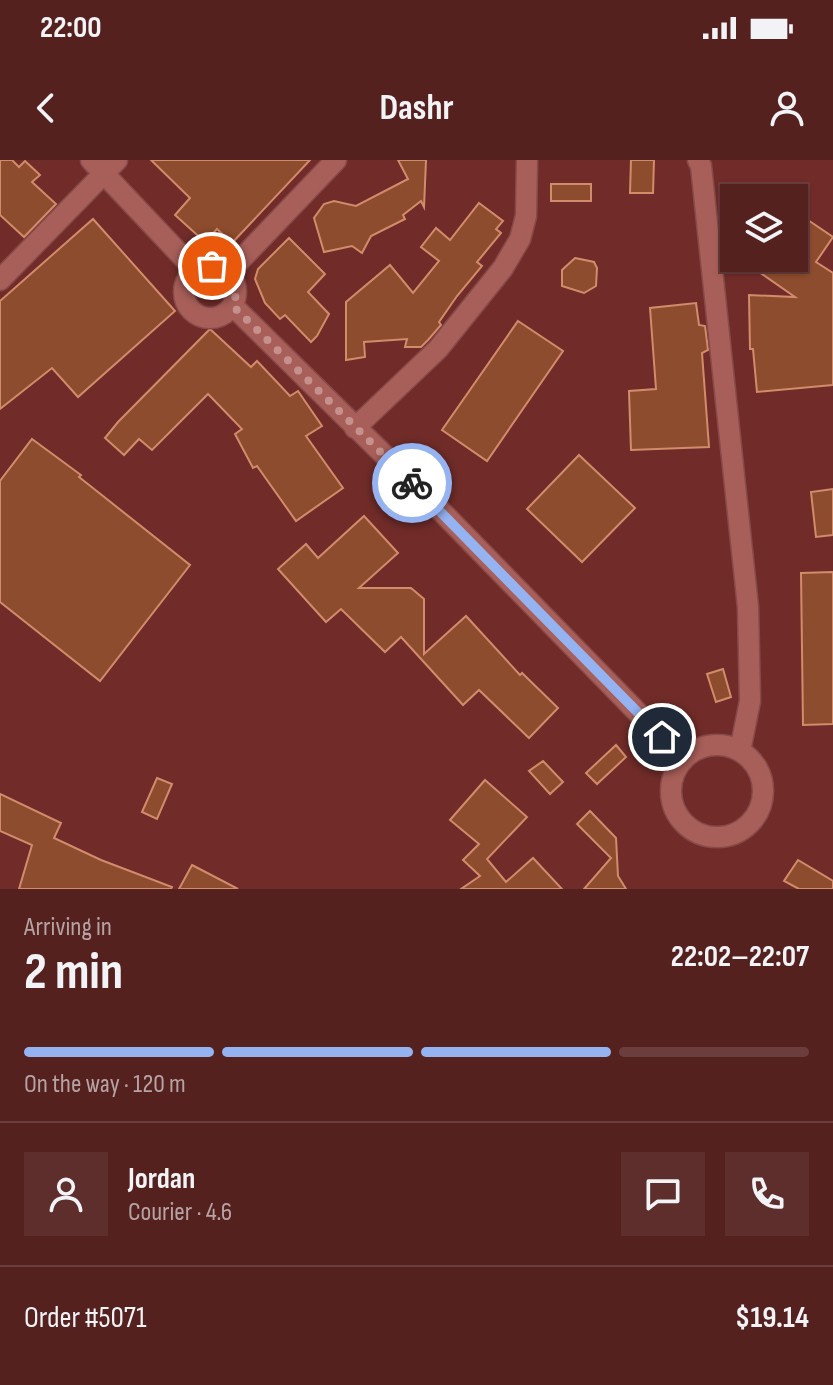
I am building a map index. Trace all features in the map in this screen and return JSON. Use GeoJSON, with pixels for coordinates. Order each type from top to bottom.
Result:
{"type":"FeatureCollection","features":[{"type":"Feature","properties":{"kind":"street"},"geometry":{"type":"LineString","coordinates":[[228,273],[336,160]]}},
{"type":"Feature","properties":{"kind":"street"},"geometry":{"type":"LineString","coordinates":[[355,428],[438,349],[503,268],[520,239],[526,216],[527,160]]}},
{"type":"Feature","properties":{"kind":"street"},"geometry":{"type":"LineString","coordinates":[[698,160],[748,607],[750,701],[740,751]]}},
{"type":"Feature","properties":{"kind":"street"},"geometry":{"type":"LineString","coordinates":[[0,280],[104,165],[195,270]]}},
{"type":"Feature","properties":{"kind":"street"},"geometry":{"type":"LineString","coordinates":[[212,266],[228,273],[236,289],[233,306],[218,318],[208,319],[191,311],[183,295],[184,285],[195,270],[212,266]]}},
{"type":"Feature","properties":{"kind":"street"},"geometry":{"type":"LineString","coordinates":[[233,306],[443,513],[683,759]]}},
{"type":"Feature","properties":{"kind":"street"},"geometry":{"type":"LineString","coordinates":[[721,745],[740,751],[754,763],[761,778],[763,795],[758,812],[747,825],[732,834],[714,837],[697,832],[683,822],[674,808],[670,790],[674,774],[683,759],[701,748],[721,745]]}},
{"type":"Feature","properties":{"kind":"building"},"geometry":{"type":"Polygon","coordinates":[[[0,160],[12,160],[19,167],[25,161],[40,175],[32,182],[56,204],[24,237],[0,215],[0,160]]]}},
{"type":"Feature","properties":{"kind":"building"},"geometry":{"type":"Polygon","coordinates":[[[151,160],[310,160],[232,243],[217,229],[205,242],[175,215],[190,198],[151,160]]]}},
{"type":"Feature","properties":{"kind":"building"},"geometry":{"type":"Polygon","coordinates":[[[398,160],[426,160],[424,207],[421,201],[403,215],[405,219],[371,236],[362,253],[352,246],[324,252],[314,218],[324,204],[334,201],[356,206],[408,179],[398,160]]]}},
{"type":"Feature","properties":{"kind":"building"},"geometry":{"type":"Polygon","coordinates":[[[631,160],[654,160],[653,193],[630,193],[631,160]]]}},
{"type":"Feature","properties":{"kind":"building"},"geometry":{"type":"Polygon","coordinates":[[[551,184],[591,184],[591,201],[551,201],[551,184]]]}},
{"type":"Feature","properties":{"kind":"building"},"geometry":{"type":"Polygon","coordinates":[[[479,203],[503,221],[496,229],[501,233],[477,262],[482,266],[457,296],[439,322],[441,325],[421,347],[405,347],[407,339],[364,342],[365,357],[346,360],[346,302],[390,265],[413,293],[439,261],[421,247],[436,228],[450,240],[479,203]]]}},
{"type":"Feature","properties":{"kind":"building"},"geometry":{"type":"Polygon","coordinates":[[[93,219],[175,311],[78,397],[52,368],[0,409],[0,301],[93,219]]]}},
{"type":"Feature","properties":{"kind":"building"},"geometry":{"type":"Polygon","coordinates":[[[808,220],[833,237],[816,262],[833,273],[833,385],[757,392],[753,349],[750,349],[749,295],[795,297],[759,272],[808,272],[808,220]]]}},
{"type":"Feature","properties":{"kind":"building"},"geometry":{"type":"Polygon","coordinates":[[[289,238],[325,274],[308,292],[329,314],[311,342],[285,315],[280,319],[265,303],[255,279],[258,269],[289,238]]]}},
{"type":"Feature","properties":{"kind":"building"},"geometry":{"type":"Polygon","coordinates":[[[575,258],[594,262],[597,268],[596,286],[584,293],[562,286],[562,270],[575,258]]]}},
{"type":"Feature","properties":{"kind":"building"},"geometry":{"type":"Polygon","coordinates":[[[696,303],[699,325],[705,326],[708,350],[702,353],[709,447],[631,450],[629,391],[656,389],[650,308],[696,303]]]}},
{"type":"Feature","properties":{"kind":"building"},"geometry":{"type":"Polygon","coordinates":[[[518,321],[563,351],[487,461],[442,430],[518,321]]]}},
{"type":"Feature","properties":{"kind":"building"},"geometry":{"type":"Polygon","coordinates":[[[210,329],[251,367],[257,361],[290,396],[298,391],[322,426],[306,436],[343,488],[296,521],[257,466],[253,468],[235,434],[242,429],[208,394],[152,450],[139,439],[124,455],[105,438],[210,329]]]}},
{"type":"Feature","properties":{"kind":"building"},"geometry":{"type":"Polygon","coordinates":[[[32,439],[81,475],[79,477],[190,565],[100,681],[0,602],[0,481],[32,439]]]}},
{"type":"Feature","properties":{"kind":"building"},"geometry":{"type":"Polygon","coordinates":[[[579,455],[635,508],[582,562],[527,509],[579,455]]]}},
{"type":"Feature","properties":{"kind":"building"},"geometry":{"type":"Polygon","coordinates":[[[833,489],[833,535],[816,537],[811,492],[833,489]]]}},
{"type":"Feature","properties":{"kind":"building"},"geometry":{"type":"Polygon","coordinates":[[[364,516],[398,553],[359,588],[411,588],[424,599],[424,654],[466,616],[520,675],[522,673],[558,708],[529,738],[479,690],[463,705],[401,637],[385,652],[341,609],[326,622],[278,569],[306,544],[318,558],[364,516]]]}},
{"type":"Feature","properties":{"kind":"building"},"geometry":{"type":"Polygon","coordinates":[[[833,572],[833,724],[803,725],[801,573],[833,572]]]}},
{"type":"Feature","properties":{"kind":"building"},"geometry":{"type":"Polygon","coordinates":[[[723,669],[731,697],[716,702],[707,674],[723,669]]]}},
{"type":"Feature","properties":{"kind":"building"},"geometry":{"type":"Polygon","coordinates":[[[616,745],[626,757],[597,784],[586,773],[616,745]]]}},
{"type":"Feature","properties":{"kind":"building"},"geometry":{"type":"Polygon","coordinates":[[[543,761],[563,782],[550,794],[529,771],[543,761]]]}},
{"type":"Feature","properties":{"kind":"building"},"geometry":{"type":"Polygon","coordinates":[[[157,778],[172,784],[157,819],[142,812],[157,778]]]}},
{"type":"Feature","properties":{"kind":"building"},"geometry":{"type":"Polygon","coordinates":[[[485,780],[527,817],[487,859],[506,882],[533,858],[562,889],[461,889],[480,876],[463,860],[479,844],[450,820],[485,780]]]}},
{"type":"Feature","properties":{"kind":"building"},"geometry":{"type":"Polygon","coordinates":[[[0,794],[61,823],[54,838],[171,889],[19,889],[32,845],[0,831],[0,794]]]}},
{"type":"Feature","properties":{"kind":"building"},"geometry":{"type":"Polygon","coordinates":[[[590,811],[616,838],[618,876],[626,889],[584,889],[611,858],[577,824],[590,811]]]}},
{"type":"Feature","properties":{"kind":"building"},"geometry":{"type":"Polygon","coordinates":[[[798,860],[833,881],[833,889],[799,889],[784,881],[798,860]]]}},
{"type":"Feature","properties":{"kind":"building"},"geometry":{"type":"Polygon","coordinates":[[[192,865],[238,889],[179,889],[192,865]]]}},
{"type":"Feature","properties":{"kind":"way so far"},"geometry":{"type":"LineString","coordinates":[[212,266],[221,268],[234,280],[236,297],[233,306],[412,483]]}},
{"type":"Feature","properties":{"kind":"route"},"geometry":{"type":"LineString","coordinates":[[412,483],[662,737]]}}]}
